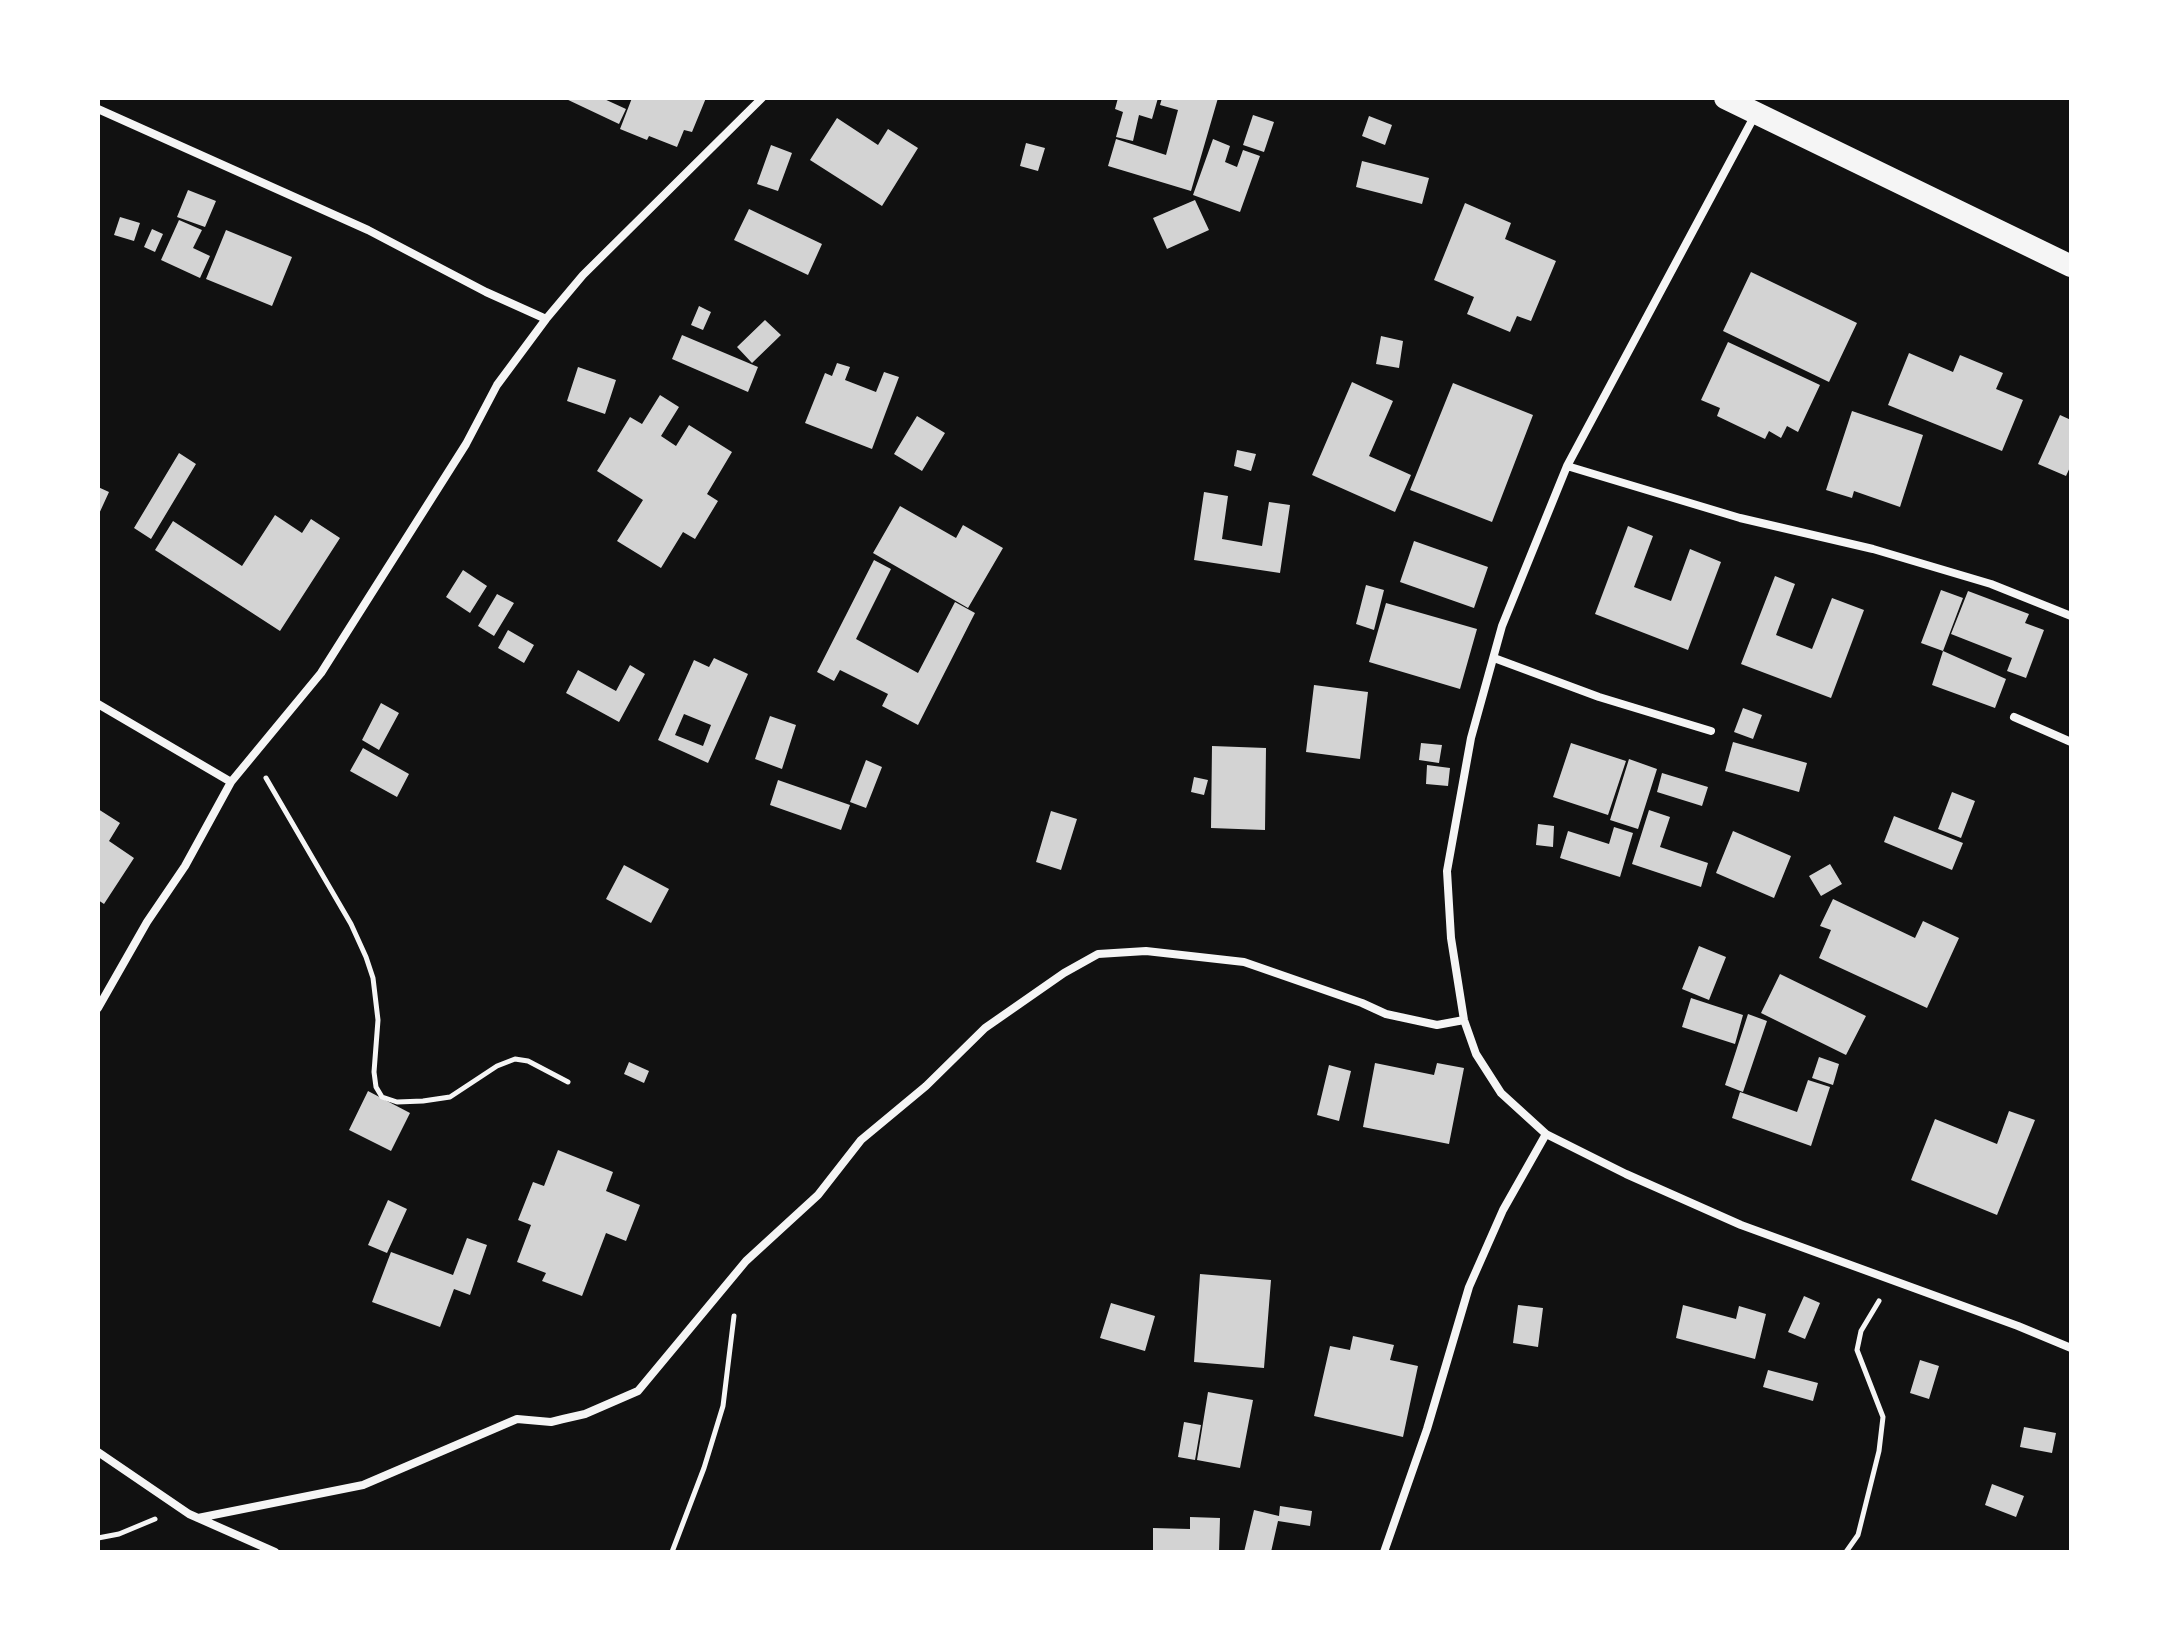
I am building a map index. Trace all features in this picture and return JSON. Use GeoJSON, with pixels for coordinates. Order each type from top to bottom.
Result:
{"type":"FeatureCollection","features":[{"type":"Feature","properties":{"kind":"highway"},"geometry":{"type":"LineString","coordinates":[[1725,98],[2071,266]]}},
{"type":"Feature","properties":{"kind":"street"},"geometry":{"type":"LineString","coordinates":[[98,1008],[147,922],[185,866],[231,782],[321,673],[466,444],[497,385],[583,275],[762,98]]}},
{"type":"Feature","properties":{"kind":"street"},"geometry":{"type":"LineString","coordinates":[[98,109],[368,230],[486,292],[546,319]]}},
{"type":"Feature","properties":{"kind":"street"},"geometry":{"type":"LineString","coordinates":[[1756,113],[1567,466],[1502,626],[1471,738],[1447,871],[1451,938],[1464,1020],[1476,1054],[1501,1093],[1546,1134],[1626,1174],[1741,1225],[2071,1348]]}},
{"type":"Feature","properties":{"kind":"street"},"geometry":{"type":"LineString","coordinates":[[1567,466],[1740,518],[1873,549],[1976,580],[2071,616]]}},
{"type":"Feature","properties":{"kind":"street"},"geometry":{"type":"LineString","coordinates":[[1494,658],[1599,697],[1711,731]]}},
{"type":"Feature","properties":{"kind":"street"},"geometry":{"type":"LineString","coordinates":[[98,704],[231,782]]}},
{"type":"Feature","properties":{"kind":"street"},"geometry":{"type":"LineString","coordinates":[[2014,717],[2071,742]]}},
{"type":"Feature","properties":{"kind":"street"},"geometry":{"type":"LineString","coordinates":[[198,1518],[363,1485],[517,1419],[551,1422],[585,1414],[638,1391],[746,1261],[818,1195],[861,1140],[926,1086],[985,1028],[1064,973],[1098,954],[1146,951],[1244,962],[1386,1014],[1437,1025],[1464,1020]]}},
{"type":"Feature","properties":{"kind":"street"},"geometry":{"type":"LineString","coordinates":[[1384,1552],[1427,1429],[1469,1287],[1503,1210],[1546,1134]]}},
{"type":"Feature","properties":{"kind":"street"},"geometry":{"type":"LineString","coordinates":[[98,1452],[176,1506],[275,1552]]}},
{"type":"Feature","properties":{"kind":"path"},"geometry":{"type":"LineString","coordinates":[[252,757],[351,924],[366,957],[373,978],[378,1020],[374,1072],[376,1087],[382,1097],[397,1102],[450,1097],[497,1066],[515,1059],[528,1061],[568,1082]]}},
{"type":"Feature","properties":{"kind":"path"},"geometry":{"type":"LineString","coordinates":[[672,1552],[704,1468],[723,1406],[731,1354],[736,1275]]}},
{"type":"Feature","properties":{"kind":"path"},"geometry":{"type":"LineString","coordinates":[[1846,1552],[1858,1535],[1876,1471],[1883,1417],[1857,1350],[1861,1331],[1879,1302],[1888,1278]]}},
{"type":"Feature","properties":{"kind":"path"},"geometry":{"type":"LineString","coordinates":[[98,1538],[119,1534],[149,1522],[176,1506]]}},
{"type":"Feature","properties":{"kind":"building"},"geometry":{"type":"Polygon","coordinates":[[[564,98],[602,98],[626,109],[619,124],[564,98]]]}},
{"type":"Feature","properties":{"kind":"building"},"geometry":{"type":"Polygon","coordinates":[[[632,98],[706,98],[692,132],[684,130],[677,147],[620,129],[632,98]]]}},
{"type":"Feature","properties":{"kind":"building"},"geometry":{"type":"Polygon","coordinates":[[[1118,98],[1158,98],[1152,119],[1139,115],[1133,141],[1116,137],[1123,112],[1115,109],[1118,98]]]}},
{"type":"Feature","properties":{"kind":"building"},"geometry":{"type":"Polygon","coordinates":[[[1162,98],[1218,98],[1191,191],[1108,166],[1116,139],[1166,155],[1178,110],[1160,105],[1162,98]]]}},
{"type":"Feature","properties":{"kind":"building"},"geometry":{"type":"Polygon","coordinates":[[[1253,115],[1274,122],[1264,152],[1243,145],[1253,115]]]}},
{"type":"Feature","properties":{"kind":"building"},"geometry":{"type":"Polygon","coordinates":[[[1369,116],[1392,125],[1385,145],[1362,136],[1369,116]]]}},
{"type":"Feature","properties":{"kind":"building"},"geometry":{"type":"Polygon","coordinates":[[[837,118],[878,145],[888,129],[918,148],[882,206],[810,160],[837,118]]]}},
{"type":"Feature","properties":{"kind":"building"},"geometry":{"type":"Polygon","coordinates":[[[1213,139],[1230,146],[1225,162],[1237,167],[1243,150],[1260,156],[1240,212],[1193,195],[1213,139]]]}},
{"type":"Feature","properties":{"kind":"building"},"geometry":{"type":"Polygon","coordinates":[[[1026,143],[1045,148],[1038,171],[1020,166],[1026,143]]]}},
{"type":"Feature","properties":{"kind":"building"},"geometry":{"type":"Polygon","coordinates":[[[771,145],[792,153],[778,191],[757,184],[771,145]]]}},
{"type":"Feature","properties":{"kind":"building"},"geometry":{"type":"Polygon","coordinates":[[[1362,161],[1429,178],[1422,204],[1356,187],[1362,161]]]}},
{"type":"Feature","properties":{"kind":"building"},"geometry":{"type":"Polygon","coordinates":[[[188,190],[216,201],[205,227],[177,217],[188,190]]]}},
{"type":"Feature","properties":{"kind":"building"},"geometry":{"type":"Polygon","coordinates":[[[1195,200],[1209,230],[1167,249],[1153,218],[1195,200]]]}},
{"type":"Feature","properties":{"kind":"building"},"geometry":{"type":"Polygon","coordinates":[[[1465,203],[1511,223],[1505,239],[1556,261],[1531,321],[1517,316],[1510,332],[1467,314],[1474,297],[1434,280],[1465,203]]]}},
{"type":"Feature","properties":{"kind":"building"},"geometry":{"type":"Polygon","coordinates":[[[749,209],[822,244],[808,275],[734,240],[749,209]]]}},
{"type":"Feature","properties":{"kind":"building"},"geometry":{"type":"Polygon","coordinates":[[[120,217],[140,223],[134,241],[114,235],[120,217]]]}},
{"type":"Feature","properties":{"kind":"building"},"geometry":{"type":"Polygon","coordinates":[[[179,220],[202,230],[193,248],[210,256],[200,278],[161,260],[179,220]]]}},
{"type":"Feature","properties":{"kind":"building"},"geometry":{"type":"Polygon","coordinates":[[[152,229],[163,234],[155,252],[144,247],[152,229]]]}},
{"type":"Feature","properties":{"kind":"building"},"geometry":{"type":"Polygon","coordinates":[[[226,230],[292,257],[272,306],[206,279],[226,230]]]}},
{"type":"Feature","properties":{"kind":"building"},"geometry":{"type":"Polygon","coordinates":[[[1751,272],[1857,323],[1829,382],[1723,331],[1751,272]]]}},
{"type":"Feature","properties":{"kind":"building"},"geometry":{"type":"Polygon","coordinates":[[[699,306],[711,312],[703,330],[691,325],[699,306]]]}},
{"type":"Feature","properties":{"kind":"building"},"geometry":{"type":"Polygon","coordinates":[[[765,320],[781,335],[752,363],[737,347],[765,320]]]}},
{"type":"Feature","properties":{"kind":"building"},"geometry":{"type":"Polygon","coordinates":[[[682,335],[758,367],[748,392],[672,359],[682,335]]]}},
{"type":"Feature","properties":{"kind":"building"},"geometry":{"type":"Polygon","coordinates":[[[1381,336],[1403,341],[1399,368],[1376,364],[1381,336]]]}},
{"type":"Feature","properties":{"kind":"building"},"geometry":{"type":"Polygon","coordinates":[[[1728,342],[1820,385],[1798,432],[1787,426],[1781,438],[1769,431],[1765,439],[1717,416],[1720,408],[1701,400],[1728,342]]]}},
{"type":"Feature","properties":{"kind":"building"},"geometry":{"type":"Polygon","coordinates":[[[1909,353],[1953,372],[1960,355],[2003,373],[1996,389],[2023,400],[2002,451],[1888,405],[1909,353]]]}},
{"type":"Feature","properties":{"kind":"building"},"geometry":{"type":"Polygon","coordinates":[[[837,363],[850,367],[845,380],[876,392],[884,372],[899,377],[872,449],[805,423],[825,373],[832,376],[837,363]]]}},
{"type":"Feature","properties":{"kind":"building"},"geometry":{"type":"Polygon","coordinates":[[[578,367],[616,380],[605,414],[567,401],[578,367]]]}},
{"type":"Feature","properties":{"kind":"building"},"geometry":{"type":"Polygon","coordinates":[[[1352,382],[1393,401],[1369,456],[1411,475],[1395,512],[1312,475],[1352,382]]]}},
{"type":"Feature","properties":{"kind":"building"},"geometry":{"type":"Polygon","coordinates":[[[1453,383],[1533,415],[1492,522],[1410,490],[1453,383]]]}},
{"type":"Feature","properties":{"kind":"building"},"geometry":{"type":"Polygon","coordinates":[[[660,395],[679,407],[661,436],[676,446],[689,425],[732,452],[707,494],[718,501],[695,539],[683,532],[661,568],[617,541],[643,500],[597,471],[630,417],[642,424],[660,395]]]}},
{"type":"Feature","properties":{"kind":"building"},"geometry":{"type":"Polygon","coordinates":[[[1852,411],[1923,435],[1900,507],[1854,491],[1852,498],[1826,490],[1852,411]]]}},
{"type":"Feature","properties":{"kind":"building"},"geometry":{"type":"Polygon","coordinates":[[[2060,415],[2071,420],[2071,465],[2066,476],[2038,464],[2060,415]]]}},
{"type":"Feature","properties":{"kind":"building"},"geometry":{"type":"Polygon","coordinates":[[[917,416],[945,433],[922,471],[894,454],[917,416]]]}},
{"type":"Feature","properties":{"kind":"building"},"geometry":{"type":"Polygon","coordinates":[[[1237,450],[1256,454],[1251,471],[1234,466],[1237,450]]]}},
{"type":"Feature","properties":{"kind":"building"},"geometry":{"type":"Polygon","coordinates":[[[179,453],[196,464],[151,539],[134,528],[179,453]]]}},
{"type":"Feature","properties":{"kind":"building"},"geometry":{"type":"Polygon","coordinates":[[[98,487],[109,492],[98,516],[98,487]]]}},
{"type":"Feature","properties":{"kind":"building"},"geometry":{"type":"Polygon","coordinates":[[[1204,492],[1228,496],[1222,539],[1262,546],[1269,502],[1290,505],[1280,573],[1194,560],[1204,492]]]}},
{"type":"Feature","properties":{"kind":"building"},"geometry":{"type":"Polygon","coordinates":[[[900,506],[956,538],[963,525],[1003,548],[968,608],[873,553],[900,506]]]}},
{"type":"Feature","properties":{"kind":"building"},"geometry":{"type":"Polygon","coordinates":[[[275,515],[302,533],[311,519],[340,538],[280,631],[155,550],[173,521],[242,566],[275,515]]]}},
{"type":"Feature","properties":{"kind":"building"},"geometry":{"type":"Polygon","coordinates":[[[1628,526],[1653,536],[1634,587],[1671,601],[1690,549],[1721,562],[1688,650],[1595,614],[1628,526]]]}},
{"type":"Feature","properties":{"kind":"building"},"geometry":{"type":"Polygon","coordinates":[[[1414,541],[1488,567],[1474,608],[1400,582],[1414,541]]]}},
{"type":"Feature","properties":{"kind":"building"},"geometry":{"type":"Polygon","coordinates":[[[874,560],[891,569],[856,639],[918,673],[955,602],[975,613],[918,725],[882,706],[888,694],[840,670],[834,681],[817,672],[874,560]]]}},
{"type":"Feature","properties":{"kind":"building"},"geometry":{"type":"Polygon","coordinates":[[[463,570],[487,586],[470,613],[446,597],[463,570]]]}},
{"type":"Feature","properties":{"kind":"building"},"geometry":{"type":"Polygon","coordinates":[[[1775,576],[1795,584],[1776,635],[1812,649],[1832,598],[1864,610],[1831,698],[1741,664],[1775,576]]]}},
{"type":"Feature","properties":{"kind":"building"},"geometry":{"type":"Polygon","coordinates":[[[1366,585],[1384,590],[1374,630],[1356,624],[1366,585]]]}},
{"type":"Feature","properties":{"kind":"building"},"geometry":{"type":"Polygon","coordinates":[[[1941,590],[1963,598],[1943,651],[1921,643],[1941,590]]]}},
{"type":"Feature","properties":{"kind":"building"},"geometry":{"type":"Polygon","coordinates":[[[1968,591],[2029,614],[2025,623],[2044,630],[2026,678],[2007,671],[2012,658],[1951,634],[1968,591]]]}},
{"type":"Feature","properties":{"kind":"building"},"geometry":{"type":"Polygon","coordinates":[[[497,594],[514,603],[494,636],[478,626],[497,594]]]}},
{"type":"Feature","properties":{"kind":"building"},"geometry":{"type":"Polygon","coordinates":[[[1386,603],[1477,629],[1460,689],[1369,662],[1386,603]]]}},
{"type":"Feature","properties":{"kind":"building"},"geometry":{"type":"Polygon","coordinates":[[[508,630],[534,645],[524,663],[498,648],[508,630]]]}},
{"type":"Feature","properties":{"kind":"building"},"geometry":{"type":"Polygon","coordinates":[[[1943,651],[2006,679],[1995,708],[1932,685],[1943,651]]]}},
{"type":"Feature","properties":{"kind":"building"},"geometry":{"type":"Polygon","coordinates":[[[714,658],[748,674],[708,763],[658,740],[694,660],[709,667],[714,658]],[[684,714],[675,735],[703,746],[711,725],[684,714]]]}},
{"type":"Feature","properties":{"kind":"building"},"geometry":{"type":"Polygon","coordinates":[[[630,665],[645,674],[619,722],[566,693],[578,670],[616,691],[630,665]]]}},
{"type":"Feature","properties":{"kind":"building"},"geometry":{"type":"Polygon","coordinates":[[[1314,685],[1368,692],[1360,759],[1306,752],[1314,685]]]}},
{"type":"Feature","properties":{"kind":"building"},"geometry":{"type":"Polygon","coordinates":[[[381,703],[399,713],[379,750],[362,740],[381,703]]]}},
{"type":"Feature","properties":{"kind":"building"},"geometry":{"type":"Polygon","coordinates":[[[1743,708],[1762,715],[1753,739],[1734,732],[1743,708]]]}},
{"type":"Feature","properties":{"kind":"building"},"geometry":{"type":"Polygon","coordinates":[[[770,716],[796,725],[782,769],[755,759],[770,716]]]}},
{"type":"Feature","properties":{"kind":"building"},"geometry":{"type":"Polygon","coordinates":[[[1733,742],[1807,763],[1799,792],[1725,771],[1733,742]]]}},
{"type":"Feature","properties":{"kind":"building"},"geometry":{"type":"Polygon","coordinates":[[[1421,743],[1442,745],[1439,763],[1419,760],[1421,743]]]}},
{"type":"Feature","properties":{"kind":"building"},"geometry":{"type":"Polygon","coordinates":[[[1571,743],[1626,761],[1608,815],[1553,797],[1571,743]]]}},
{"type":"Feature","properties":{"kind":"building"},"geometry":{"type":"Polygon","coordinates":[[[1212,746],[1266,748],[1265,830],[1211,828],[1212,746]]]}},
{"type":"Feature","properties":{"kind":"building"},"geometry":{"type":"Polygon","coordinates":[[[363,748],[409,774],[397,797],[350,771],[363,748]]]}},
{"type":"Feature","properties":{"kind":"building"},"geometry":{"type":"Polygon","coordinates":[[[1629,759],[1657,769],[1638,829],[1610,820],[1629,759]]]}},
{"type":"Feature","properties":{"kind":"building"},"geometry":{"type":"Polygon","coordinates":[[[866,760],[882,767],[866,808],[850,802],[866,760]]]}},
{"type":"Feature","properties":{"kind":"building"},"geometry":{"type":"Polygon","coordinates":[[[1427,765],[1450,768],[1448,786],[1426,784],[1427,765]]]}},
{"type":"Feature","properties":{"kind":"building"},"geometry":{"type":"Polygon","coordinates":[[[1662,773],[1708,787],[1702,806],[1657,792],[1662,773]]]}},
{"type":"Feature","properties":{"kind":"building"},"geometry":{"type":"Polygon","coordinates":[[[1194,777],[1208,780],[1204,795],[1191,792],[1194,777]]]}},
{"type":"Feature","properties":{"kind":"building"},"geometry":{"type":"Polygon","coordinates":[[[778,780],[850,805],[841,830],[770,805],[778,780]]]}},
{"type":"Feature","properties":{"kind":"building"},"geometry":{"type":"Polygon","coordinates":[[[1952,792],[1975,801],[1961,838],[1938,829],[1952,792]]]}},
{"type":"Feature","properties":{"kind":"building"},"geometry":{"type":"Polygon","coordinates":[[[98,809],[120,823],[109,841],[134,858],[104,904],[98,900],[98,809]]]}},
{"type":"Feature","properties":{"kind":"building"},"geometry":{"type":"Polygon","coordinates":[[[1649,810],[1670,817],[1660,847],[1708,863],[1701,887],[1632,864],[1649,810]]]}},
{"type":"Feature","properties":{"kind":"building"},"geometry":{"type":"Polygon","coordinates":[[[1051,811],[1077,819],[1061,870],[1036,862],[1051,811]]]}},
{"type":"Feature","properties":{"kind":"building"},"geometry":{"type":"Polygon","coordinates":[[[1894,816],[1963,843],[1952,870],[1884,842],[1894,816]]]}},
{"type":"Feature","properties":{"kind":"building"},"geometry":{"type":"Polygon","coordinates":[[[1538,824],[1554,826],[1553,847],[1536,845],[1538,824]]]}},
{"type":"Feature","properties":{"kind":"building"},"geometry":{"type":"Polygon","coordinates":[[[1614,827],[1633,833],[1620,877],[1560,858],[1568,831],[1609,844],[1614,827]]]}},
{"type":"Feature","properties":{"kind":"building"},"geometry":{"type":"Polygon","coordinates":[[[1733,831],[1791,856],[1774,898],[1716,873],[1733,831]]]}},
{"type":"Feature","properties":{"kind":"building"},"geometry":{"type":"Polygon","coordinates":[[[1830,864],[1842,884],[1821,896],[1809,876],[1830,864]]]}},
{"type":"Feature","properties":{"kind":"building"},"geometry":{"type":"Polygon","coordinates":[[[624,865],[669,889],[651,923],[606,899],[624,865]]]}},
{"type":"Feature","properties":{"kind":"building"},"geometry":{"type":"Polygon","coordinates":[[[1833,899],[1915,938],[1923,921],[1959,938],[1927,1008],[1819,958],[1831,930],[1820,926],[1833,899]]]}},
{"type":"Feature","properties":{"kind":"building"},"geometry":{"type":"Polygon","coordinates":[[[1699,946],[1726,957],[1709,1000],[1682,989],[1699,946]]]}},
{"type":"Feature","properties":{"kind":"building"},"geometry":{"type":"Polygon","coordinates":[[[1780,974],[1866,1016],[1846,1055],[1761,1013],[1780,974]]]}},
{"type":"Feature","properties":{"kind":"building"},"geometry":{"type":"Polygon","coordinates":[[[1691,998],[1743,1015],[1735,1044],[1682,1027],[1691,998]]]}},
{"type":"Feature","properties":{"kind":"building"},"geometry":{"type":"Polygon","coordinates":[[[1748,1014],[1767,1021],[1743,1092],[1725,1085],[1748,1014]]]}},
{"type":"Feature","properties":{"kind":"building"},"geometry":{"type":"Polygon","coordinates":[[[1819,1057],[1839,1064],[1833,1085],[1812,1078],[1819,1057]]]}},
{"type":"Feature","properties":{"kind":"building"},"geometry":{"type":"Polygon","coordinates":[[[629,1062],[649,1071],[644,1083],[624,1074],[629,1062]]]}},
{"type":"Feature","properties":{"kind":"building"},"geometry":{"type":"Polygon","coordinates":[[[1375,1063],[1434,1075],[1437,1063],[1464,1068],[1449,1144],[1363,1127],[1375,1063]]]}},
{"type":"Feature","properties":{"kind":"building"},"geometry":{"type":"Polygon","coordinates":[[[1329,1065],[1351,1071],[1339,1121],[1317,1115],[1329,1065]]]}},
{"type":"Feature","properties":{"kind":"building"},"geometry":{"type":"Polygon","coordinates":[[[1808,1080],[1830,1087],[1811,1146],[1732,1118],[1740,1092],[1797,1112],[1808,1080]]]}},
{"type":"Feature","properties":{"kind":"building"},"geometry":{"type":"Polygon","coordinates":[[[368,1091],[410,1113],[391,1151],[349,1130],[368,1091]]]}},
{"type":"Feature","properties":{"kind":"building"},"geometry":{"type":"Polygon","coordinates":[[[2009,1111],[2035,1120],[1997,1215],[1911,1180],[1935,1119],[1997,1144],[2009,1111]]]}},
{"type":"Feature","properties":{"kind":"building"},"geometry":{"type":"Polygon","coordinates":[[[558,1150],[613,1172],[606,1191],[640,1205],[626,1241],[606,1233],[582,1296],[542,1281],[546,1273],[517,1262],[531,1225],[518,1220],[533,1182],[544,1186],[558,1150]]]}},
{"type":"Feature","properties":{"kind":"building"},"geometry":{"type":"Polygon","coordinates":[[[388,1200],[407,1209],[387,1253],[368,1245],[388,1200]]]}},
{"type":"Feature","properties":{"kind":"building"},"geometry":{"type":"Polygon","coordinates":[[[467,1238],[487,1245],[470,1295],[454,1289],[440,1327],[372,1302],[391,1252],[453,1275],[467,1238]]]}},
{"type":"Feature","properties":{"kind":"building"},"geometry":{"type":"Polygon","coordinates":[[[1200,1274],[1271,1280],[1264,1368],[1194,1362],[1200,1274]]]}},
{"type":"Feature","properties":{"kind":"building"},"geometry":{"type":"Polygon","coordinates":[[[1804,1296],[1820,1303],[1805,1339],[1788,1332],[1804,1296]]]}},
{"type":"Feature","properties":{"kind":"building"},"geometry":{"type":"Polygon","coordinates":[[[1111,1303],[1155,1316],[1145,1351],[1100,1338],[1111,1303]]]}},
{"type":"Feature","properties":{"kind":"building"},"geometry":{"type":"Polygon","coordinates":[[[1518,1305],[1543,1308],[1538,1347],[1513,1343],[1518,1305]]]}},
{"type":"Feature","properties":{"kind":"building"},"geometry":{"type":"Polygon","coordinates":[[[1683,1305],[1736,1319],[1739,1306],[1766,1314],[1755,1359],[1676,1338],[1683,1305]]]}},
{"type":"Feature","properties":{"kind":"building"},"geometry":{"type":"Polygon","coordinates":[[[1353,1336],[1394,1345],[1390,1360],[1418,1366],[1403,1437],[1314,1416],[1330,1346],[1350,1350],[1353,1336]]]}},
{"type":"Feature","properties":{"kind":"building"},"geometry":{"type":"Polygon","coordinates":[[[1920,1360],[1939,1366],[1929,1399],[1910,1393],[1920,1360]]]}},
{"type":"Feature","properties":{"kind":"building"},"geometry":{"type":"Polygon","coordinates":[[[1768,1370],[1818,1383],[1813,1401],[1763,1387],[1768,1370]]]}},
{"type":"Feature","properties":{"kind":"building"},"geometry":{"type":"Polygon","coordinates":[[[1208,1392],[1253,1400],[1240,1468],[1197,1460],[1208,1392]]]}},
{"type":"Feature","properties":{"kind":"building"},"geometry":{"type":"Polygon","coordinates":[[[1184,1422],[1201,1425],[1195,1460],[1178,1457],[1184,1422]]]}},
{"type":"Feature","properties":{"kind":"building"},"geometry":{"type":"Polygon","coordinates":[[[2024,1427],[2056,1433],[2052,1453],[2020,1447],[2024,1427]]]}},
{"type":"Feature","properties":{"kind":"building"},"geometry":{"type":"Polygon","coordinates":[[[1992,1484],[2024,1496],[2016,1517],[1985,1505],[1992,1484]]]}},
{"type":"Feature","properties":{"kind":"building"},"geometry":{"type":"Polygon","coordinates":[[[1280,1506],[1312,1511],[1310,1526],[1278,1521],[1271,1552],[1244,1552],[1254,1510],[1279,1516],[1280,1506]]]}},
{"type":"Feature","properties":{"kind":"building"},"geometry":{"type":"Polygon","coordinates":[[[1190,1517],[1220,1518],[1219,1552],[1153,1552],[1153,1528],[1190,1529],[1190,1517]]]}}]}
